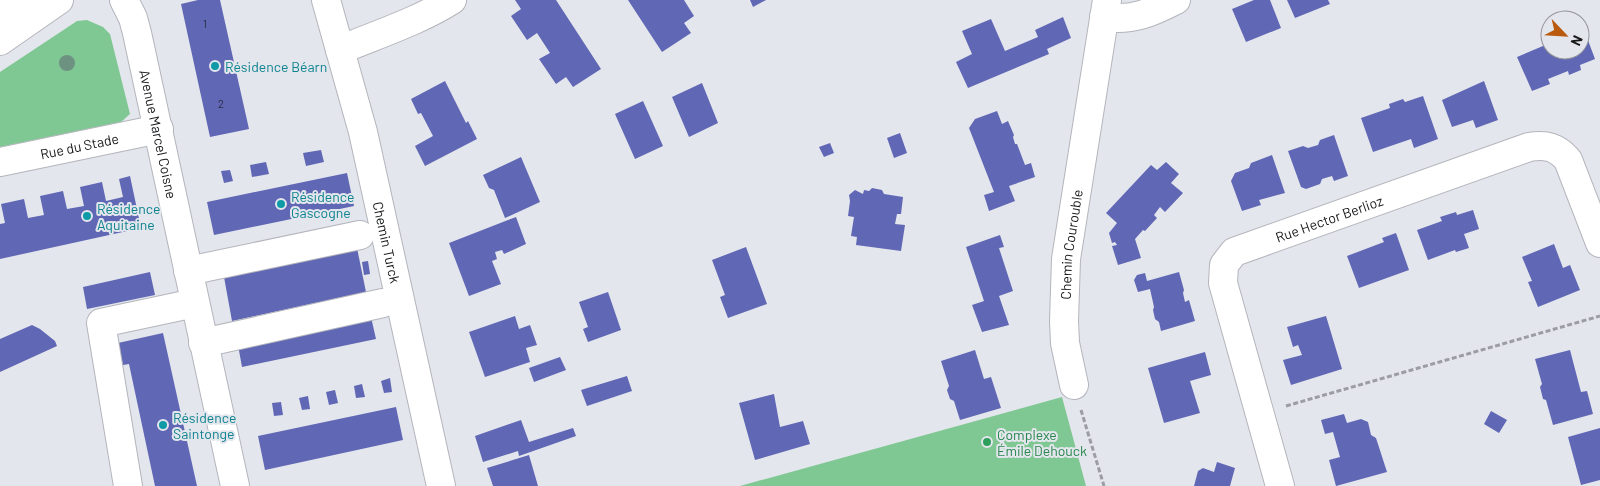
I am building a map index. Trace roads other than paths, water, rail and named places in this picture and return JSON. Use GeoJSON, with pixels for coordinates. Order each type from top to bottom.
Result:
{"type":"FeatureCollection","features":[{"type":"Feature","properties":{"kind":"street"},"geometry":{"type":"LineString","coordinates":[[1,31],[23,0]]}},
{"type":"Feature","properties":{"kind":"street"},"geometry":{"type":"LineString","coordinates":[[1,31],[59,0]]}},
{"type":"Feature","properties":{"kind":"street","name":"Avenue Marcel Coisne"},"geometry":{"type":"LineString","coordinates":[[124,0],[133,18],[159,129],[203,343],[235,486]]}},
{"type":"Feature","properties":{"kind":"street","name":"Chemin Turck"},"geometry":{"type":"LineString","coordinates":[[326,0],[363,132],[441,486]]}},
{"type":"Feature","properties":{"kind":"street"},"geometry":{"type":"LineString","coordinates":[[340,50],[408,24],[452,0]]}},
{"type":"Feature","properties":{"kind":"street"},"geometry":{"type":"LineString","coordinates":[[1106,8],[1120,19],[1142,15],[1176,0]]}},
{"type":"Feature","properties":{"kind":"street","name":"Chemin Courouble"},"geometry":{"type":"LineString","coordinates":[[1074,385],[1065,343],[1066,259],[1106,8]]}},
{"type":"Feature","properties":{"kind":"street","name":"Rue du Stade"},"geometry":{"type":"LineString","coordinates":[[0,162],[159,129]]}},
{"type":"Feature","properties":{"kind":"street","name":"Rue Hector Berlioz"},"geometry":{"type":"LineString","coordinates":[[1280,486],[1223,282],[1224,265],[1234,252],[1537,145],[1558,150],[1568,160],[1600,243]]}},
{"type":"Feature","properties":{"kind":"street"},"geometry":{"type":"LineString","coordinates":[[188,270],[360,235]]}},
{"type":"Feature","properties":{"kind":"street"},"geometry":{"type":"LineString","coordinates":[[128,486],[101,323],[195,303]]}},
{"type":"Feature","properties":{"kind":"street"},"geometry":{"type":"LineString","coordinates":[[203,343],[383,303]]}},
{"type":"Feature","properties":{"kind":"place","name":"Résidence Béarn"},"geometry":{"type":"Point","coordinates":[215,66]}},
{"type":"Feature","properties":{"kind":"place","name":"Résidence Gascogne"},"geometry":{"type":"Point","coordinates":[281,204]}},
{"type":"Feature","properties":{"kind":"place","name":"Résidence Aquitaine"},"geometry":{"type":"Point","coordinates":[87,216]}},
{"type":"Feature","properties":{"kind":"place","name":"Résidence Saintonge"},"geometry":{"type":"Point","coordinates":[163,425]}},
{"type":"Feature","properties":{"kind":"place","name":"Complexe Émile Dehouck"},"geometry":{"type":"Point","coordinates":[987,442]}}]}
